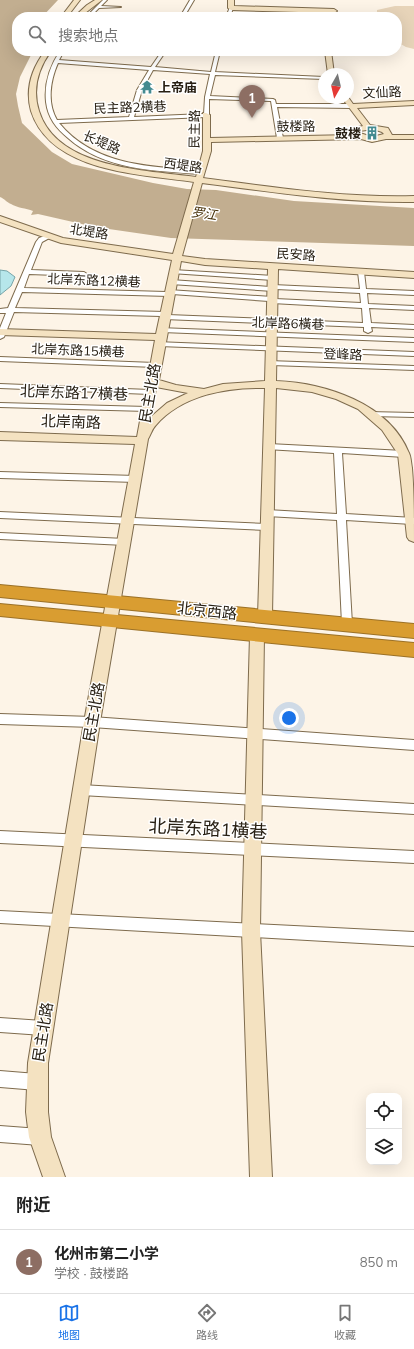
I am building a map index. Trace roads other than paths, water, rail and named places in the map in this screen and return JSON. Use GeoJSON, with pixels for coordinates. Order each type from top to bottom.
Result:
{"type":"FeatureCollection","features":[{"type":"Feature","properties":{"kind":"highway","name":"北京西路"},"geometry":{"type":"LineString","coordinates":[[0,591],[414,631]]}},
{"type":"Feature","properties":{"kind":"highway","name":"北京西路"},"geometry":{"type":"LineString","coordinates":[[0,610],[414,650]]}},
{"type":"Feature","properties":{"kind":"street"},"geometry":{"type":"LineString","coordinates":[[68,12],[77,0]]}},
{"type":"Feature","properties":{"kind":"street"},"geometry":{"type":"LineString","coordinates":[[82,12],[99,0]]}},
{"type":"Feature","properties":{"kind":"street"},"geometry":{"type":"LineString","coordinates":[[93,12],[106,0]]}},
{"type":"Feature","properties":{"kind":"street"},"geometry":{"type":"LineString","coordinates":[[185,12],[191,0]]}},
{"type":"Feature","properties":{"kind":"street"},"geometry":{"type":"LineString","coordinates":[[230,12],[231,0]]}},
{"type":"Feature","properties":{"kind":"street"},"geometry":{"type":"LineString","coordinates":[[334,12],[336,3]]}},
{"type":"Feature","properties":{"kind":"street"},"geometry":{"type":"LineString","coordinates":[[98,7],[119,7]]}},
{"type":"Feature","properties":{"kind":"street"},"geometry":{"type":"LineString","coordinates":[[231,8],[300,12]]}},
{"type":"Feature","properties":{"kind":"street","name":"西堤路"},"geometry":{"type":"LineString","coordinates":[[45,56],[34,76],[33,110],[42,127],[60,146],[81,157],[101,164],[314,194],[385,199],[414,199]]}},
{"type":"Feature","properties":{"kind":"street","name":"长堤路"},"geometry":{"type":"LineString","coordinates":[[59,56],[49,78],[48,89],[50,112],[70,139],[78,145],[106,158],[200,179]]}},
{"type":"Feature","properties":{"kind":"street"},"geometry":{"type":"LineString","coordinates":[[131,118],[136,95],[151,68],[160,56]]}},
{"type":"Feature","properties":{"kind":"street","name":"民主路"},"geometry":{"type":"LineString","coordinates":[[178,253],[207,151],[207,97],[217,56]]}},
{"type":"Feature","properties":{"kind":"street"},"geometry":{"type":"LineString","coordinates":[[329,56],[330,68]]}},
{"type":"Feature","properties":{"kind":"street"},"geometry":{"type":"LineString","coordinates":[[55,62],[212,73],[318,78]]}},
{"type":"Feature","properties":{"kind":"street"},"geometry":{"type":"LineString","coordinates":[[207,97],[273,100],[280,138]]}},
{"type":"Feature","properties":{"kind":"street","name":"文仙路"},"geometry":{"type":"LineString","coordinates":[[352,106],[414,103]]}},
{"type":"Feature","properties":{"kind":"street"},"geometry":{"type":"LineString","coordinates":[[274,105],[352,106],[368,127]]}},
{"type":"Feature","properties":{"kind":"street","name":"民主路2横巷"},"geometry":{"type":"LineString","coordinates":[[56,122],[206,115]]}},
{"type":"Feature","properties":{"kind":"street"},"geometry":{"type":"LineString","coordinates":[[362,137],[356,132],[360,129],[368,127],[385,130],[388,134],[385,137]]}},
{"type":"Feature","properties":{"kind":"street","name":"鼓楼路"},"geometry":{"type":"LineString","coordinates":[[208,140],[362,137],[373,139],[385,137],[414,137]]}},
{"type":"Feature","properties":{"kind":"street","name":"北堤路"},"geometry":{"type":"LineString","coordinates":[[0,219],[41,236],[50,236],[82,244],[178,253]]}},
{"type":"Feature","properties":{"kind":"street"},"geometry":{"type":"LineString","coordinates":[[41,236],[1,333],[162,329],[272,321],[414,327]]}},
{"type":"Feature","properties":{"kind":"street","name":"民安路"},"geometry":{"type":"LineString","coordinates":[[178,253],[205,262],[414,275]]}},
{"type":"Feature","properties":{"kind":"street","name":"民主北路"},"geometry":{"type":"LineString","coordinates":[[54,1177],[40,1137],[37,1112],[38,1063],[92,722],[129,520],[154,369],[170,285],[178,253]]}},
{"type":"Feature","properties":{"kind":"street"},"geometry":{"type":"LineString","coordinates":[[265,616],[273,266]]}},
{"type":"Feature","properties":{"kind":"street"},"geometry":{"type":"LineString","coordinates":[[26,272],[84,274]]}},
{"type":"Feature","properties":{"kind":"street"},"geometry":{"type":"LineString","coordinates":[[361,272],[371,352]]}},
{"type":"Feature","properties":{"kind":"street"},"geometry":{"type":"LineString","coordinates":[[170,285],[273,291],[363,291],[414,293]]}},
{"type":"Feature","properties":{"kind":"street"},"geometry":{"type":"LineString","coordinates":[[170,285],[273,291],[365,306],[414,308]]}},
{"type":"Feature","properties":{"kind":"street","name":"北岸东路12横巷"},"geometry":{"type":"LineString","coordinates":[[19,290],[170,285]]}},
{"type":"Feature","properties":{"kind":"street"},"geometry":{"type":"LineString","coordinates":[[0,311],[11,310],[162,329],[271,348],[414,354]]}},
{"type":"Feature","properties":{"kind":"street","name":"北岸路6橫巷"},"geometry":{"type":"LineString","coordinates":[[162,329],[414,340]]}},
{"type":"Feature","properties":{"kind":"street","name":"北岸东路15横巷"},"geometry":{"type":"LineString","coordinates":[[0,358],[154,369]]}},
{"type":"Feature","properties":{"kind":"street","name":"登峰路"},"geometry":{"type":"LineString","coordinates":[[271,363],[414,368]]}},
{"type":"Feature","properties":{"kind":"street"},"geometry":{"type":"LineString","coordinates":[[154,369],[153,382],[162,386],[176,389],[205,391]]}},
{"type":"Feature","properties":{"kind":"street"},"geometry":{"type":"LineString","coordinates":[[141,441],[152,422],[177,402],[205,391],[228,386],[270,384],[316,390],[350,401],[371,414],[387,429],[400,445],[408,460],[412,498],[413,530],[342,517],[267,513]]}},
{"type":"Feature","properties":{"kind":"street"},"geometry":{"type":"LineString","coordinates":[[0,386],[150,392]]}},
{"type":"Feature","properties":{"kind":"street","name":"北岸东路17横巷"},"geometry":{"type":"LineString","coordinates":[[0,404],[147,409]]}},
{"type":"Feature","properties":{"kind":"street"},"geometry":{"type":"LineString","coordinates":[[371,414],[414,415]]}},
{"type":"Feature","properties":{"kind":"street","name":"北岸南路"},"geometry":{"type":"LineString","coordinates":[[0,436],[141,441]]}},
{"type":"Feature","properties":{"kind":"street"},"geometry":{"type":"LineString","coordinates":[[269,447],[338,450],[408,460]]}},
{"type":"Feature","properties":{"kind":"street"},"geometry":{"type":"LineString","coordinates":[[338,450],[347,624]]}},
{"type":"Feature","properties":{"kind":"street"},"geometry":{"type":"LineString","coordinates":[[0,475],[136,479]]}},
{"type":"Feature","properties":{"kind":"street"},"geometry":{"type":"LineString","coordinates":[[0,515],[267,527]]}},
{"type":"Feature","properties":{"kind":"street"},"geometry":{"type":"LineString","coordinates":[[0,536],[125,542]]}},
{"type":"Feature","properties":{"kind":"street"},"geometry":{"type":"LineString","coordinates":[[258,635],[251,931],[261,1177]]}},
{"type":"Feature","properties":{"kind":"street"},"geometry":{"type":"LineString","coordinates":[[0,719],[92,722],[414,744]]}},
{"type":"Feature","properties":{"kind":"street"},"geometry":{"type":"LineString","coordinates":[[81,790],[414,809]]}},
{"type":"Feature","properties":{"kind":"street","name":"北岸东路1横巷"},"geometry":{"type":"LineString","coordinates":[[0,837],[414,857]]}},
{"type":"Feature","properties":{"kind":"street"},"geometry":{"type":"LineString","coordinates":[[0,917],[414,939]]}},
{"type":"Feature","properties":{"kind":"street"},"geometry":{"type":"LineString","coordinates":[[0,1025],[43,1028]]}},
{"type":"Feature","properties":{"kind":"street"},"geometry":{"type":"LineString","coordinates":[[0,1079],[37,1082]]}},
{"type":"Feature","properties":{"kind":"street"},"geometry":{"type":"LineString","coordinates":[[0,1134],[40,1137]]}},
{"type":"Feature","properties":{"kind":"water","name":"罗江"},"geometry":{"type":"Polygon","coordinates":[[[0,0],[58,0],[47,12],[12,12],[12,56],[30,56],[20,77],[16,94],[22,123],[52,152],[72,164],[153,183],[187,189],[216,190],[294,201],[414,208],[414,246],[171,238],[95,227],[38,214],[31,215],[33,211],[16,206],[0,197],[0,0]]]}},
{"type":"Feature","properties":{"kind":"place","name":"上帝庙"},"geometry":{"type":"Point","coordinates":[147,87]}},
{"type":"Feature","properties":{"kind":"place","name":"化州市第二小学"},"geometry":{"type":"Point","coordinates":[252,118]}},
{"type":"Feature","properties":{"kind":"place","name":"鼓楼"},"geometry":{"type":"Point","coordinates":[372,133]}}]}
